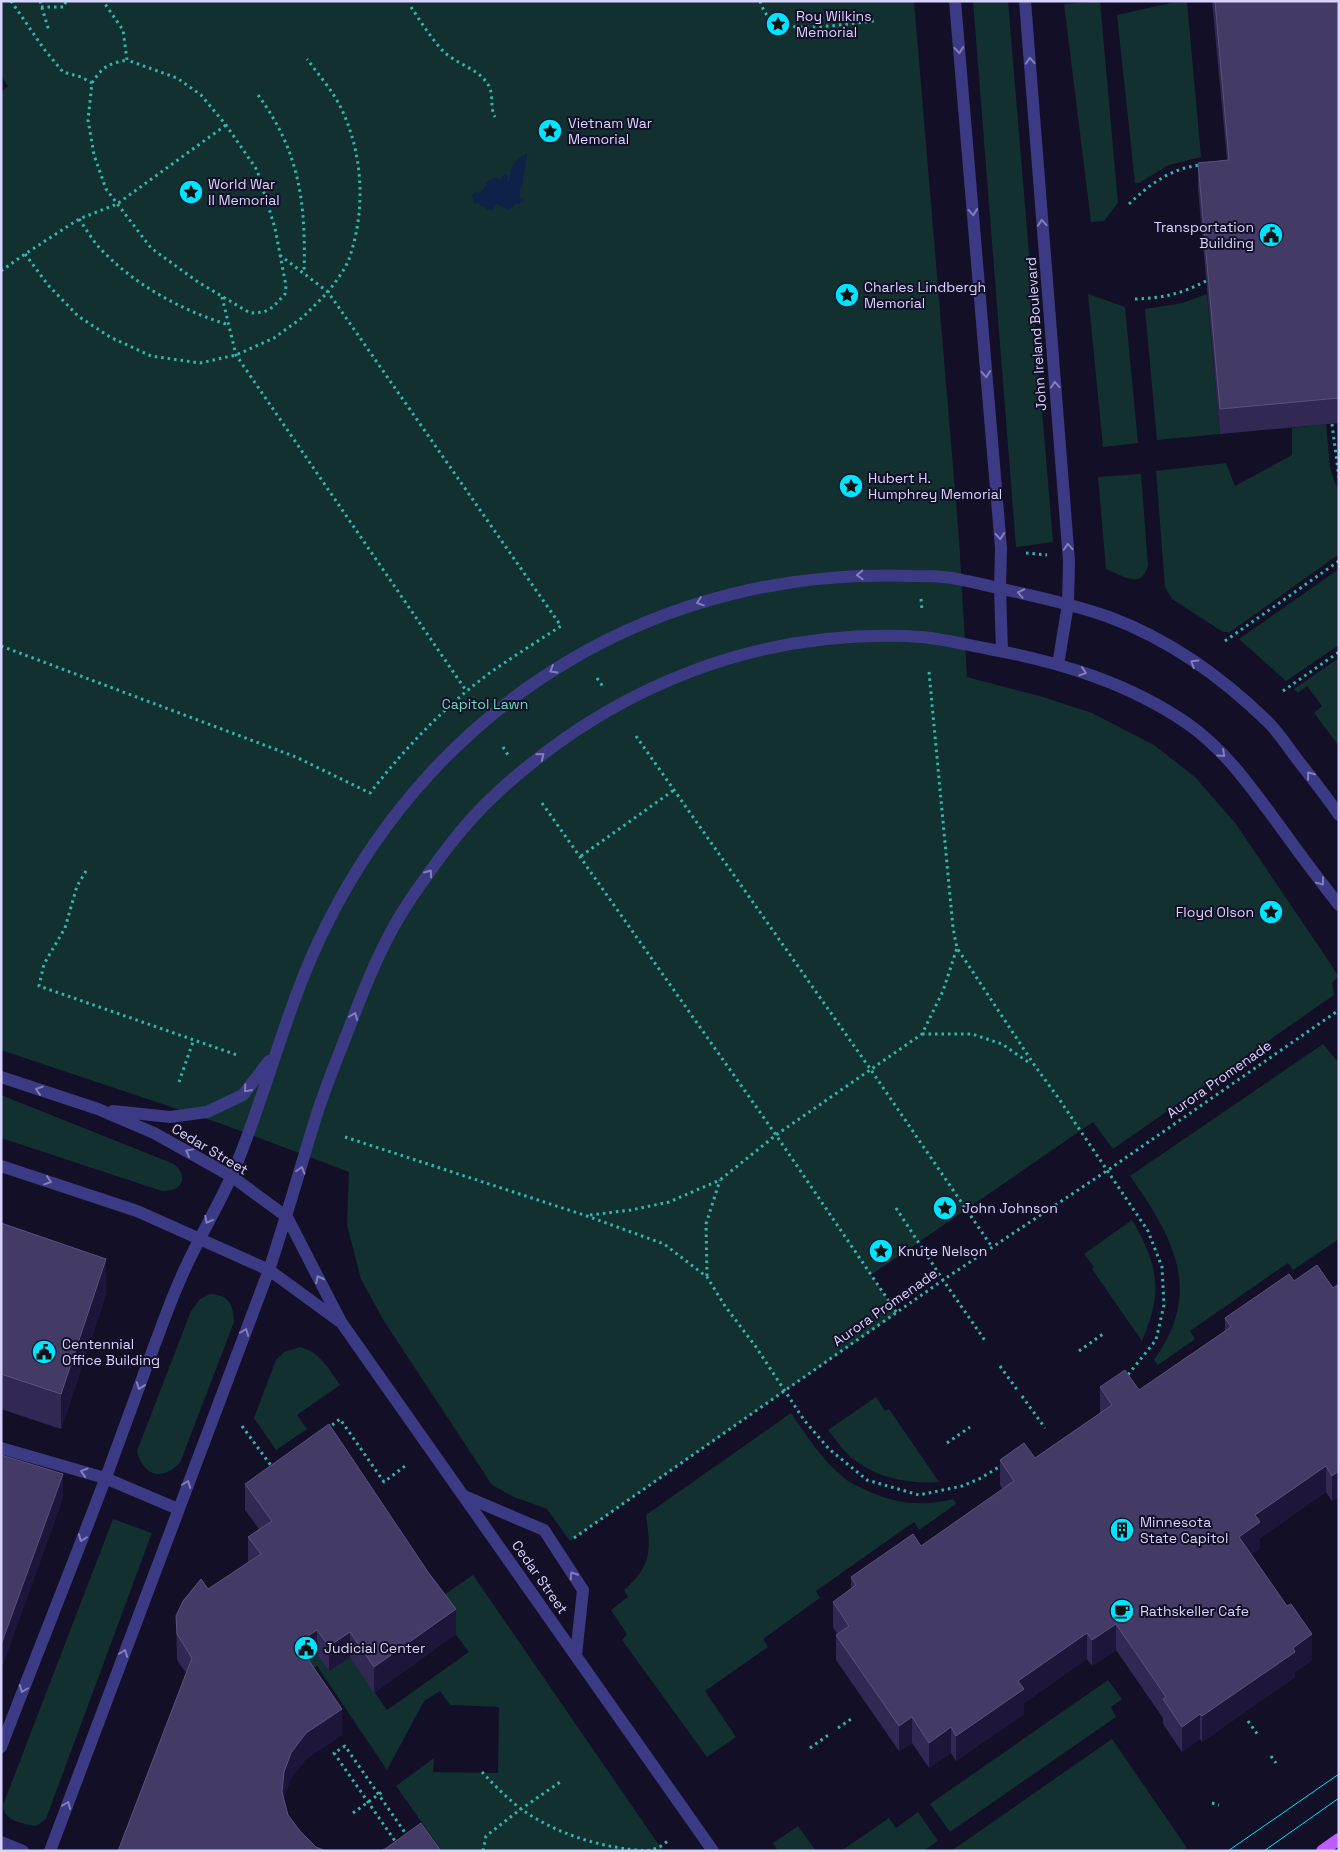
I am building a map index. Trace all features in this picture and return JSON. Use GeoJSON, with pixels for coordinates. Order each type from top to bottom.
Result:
{"type":"FeatureCollection","features":[{"type":"Feature","properties":{"kind":"main road"},"geometry":{"type":"LineString","coordinates":[[1322,1851],[1339,1839]]}},
{"type":"Feature","properties":{"kind":"street"},"geometry":{"type":"LineString","coordinates":[[955,1],[1001,548],[1002,651]]}},
{"type":"Feature","properties":{"kind":"street","name":"John Ireland Boulevard"},"geometry":{"type":"LineString","coordinates":[[1025,1],[1069,562],[1068,604],[1058,665]]}},
{"type":"Feature","properties":{"kind":"street"},"geometry":{"type":"LineString","coordinates":[[1,1747],[105,1478],[178,1282],[231,1176],[306,972],[323,931],[367,854],[394,816],[454,748],[485,720],[529,685],[589,650],[638,626],[703,601],[790,581],[877,574],[946,577],[1068,604],[1112,618],[1152,636],[1212,674],[1271,725],[1339,814]]}},
{"type":"Feature","properties":{"kind":"street"},"geometry":{"type":"LineString","coordinates":[[50,1851],[269,1270],[317,1114],[378,957],[407,904],[437,862],[471,820],[496,794],[565,737],[649,688],[712,662],[761,649],[809,640],[853,636],[897,636],[925,637],[1002,651],[1058,665],[1118,685],[1149,700],[1191,726],[1232,764],[1339,906]]}},
{"type":"Feature","properties":{"kind":"street"},"geometry":{"type":"LineString","coordinates":[[98,1109],[170,1117],[208,1112],[243,1095],[277,1051]]}},
{"type":"Feature","properties":{"kind":"street","name":"Cedar Street"},"geometry":{"type":"LineString","coordinates":[[1,1077],[98,1109],[154,1133],[231,1176],[287,1216],[341,1322],[713,1851]]}},
{"type":"Feature","properties":{"kind":"street","name":"Cedar Street"},"geometry":{"type":"LineString","coordinates":[[1,1166],[136,1210],[269,1270],[341,1322]]}},
{"type":"Feature","properties":{"kind":"street"},"geometry":{"type":"LineString","coordinates":[[1,1448],[105,1478],[178,1509]]}},
{"type":"Feature","properties":{"kind":"street"},"geometry":{"type":"LineString","coordinates":[[464,1496],[544,1530],[583,1590],[576,1655]]}},
{"type":"Feature","properties":{"kind":"street"},"geometry":{"type":"LineString","coordinates":[[1,1842],[23,1851]]}},
{"type":"Feature","properties":{"kind":"path"},"geometry":{"type":"LineString","coordinates":[[11,1],[44,49],[63,72],[81,77],[92,83]]}},
{"type":"Feature","properties":{"kind":"path"},"geometry":{"type":"LineString","coordinates":[[40,1],[49,31]]}},
{"type":"Feature","properties":{"kind":"path"},"geometry":{"type":"LineString","coordinates":[[41,7],[64,7],[66,1]]}},
{"type":"Feature","properties":{"kind":"path"},"geometry":{"type":"LineString","coordinates":[[103,1],[123,30],[128,60]]}},
{"type":"Feature","properties":{"kind":"path"},"geometry":{"type":"LineString","coordinates":[[760,1],[766,16],[774,22],[796,28],[875,22]]}},
{"type":"Feature","properties":{"kind":"path"},"geometry":{"type":"LineString","coordinates":[[411,7],[444,52],[480,75],[489,85],[495,116]]}},
{"type":"Feature","properties":{"kind":"path"},"geometry":{"type":"LineString","coordinates":[[25,254],[48,285],[78,316],[110,337],[151,356],[200,363],[236,355],[274,338],[288,329],[328,292],[339,278],[350,257],[360,214],[360,180],[352,140],[340,106],[308,59]]}},
{"type":"Feature","properties":{"kind":"path"},"geometry":{"type":"LineString","coordinates":[[128,60],[177,78],[202,95],[226,125],[257,170],[274,228],[286,286],[285,294],[273,307],[264,312],[250,313],[198,282],[151,248],[106,189],[94,155],[88,120],[92,83],[100,70],[109,64],[128,60]]}},
{"type":"Feature","properties":{"kind":"path"},"geometry":{"type":"LineString","coordinates":[[258,94],[287,142],[296,170],[305,223],[304,274]]}},
{"type":"Feature","properties":{"kind":"path"},"geometry":{"type":"LineString","coordinates":[[1,271],[79,220],[117,204],[226,125]]}},
{"type":"Feature","properties":{"kind":"path"},"geometry":{"type":"LineString","coordinates":[[1129,204],[1159,179],[1173,171],[1187,166],[1210,164]]}},
{"type":"Feature","properties":{"kind":"path"},"geometry":{"type":"LineString","coordinates":[[79,220],[97,244],[130,275],[173,302],[209,319],[229,325]]}},
{"type":"Feature","properties":{"kind":"path"},"geometry":{"type":"LineString","coordinates":[[1,646],[296,757],[370,793],[396,760],[430,724],[505,662],[561,626],[328,292],[280,255]]}},
{"type":"Feature","properties":{"kind":"path"},"geometry":{"type":"LineString","coordinates":[[1135,300],[1167,297],[1186,291],[1206,281]]}},
{"type":"Feature","properties":{"kind":"path"},"geometry":{"type":"LineString","coordinates":[[222,296],[236,355],[467,692]]}},
{"type":"Feature","properties":{"kind":"path"},"geometry":{"type":"LineString","coordinates":[[1332,424],[1339,478]]}},
{"type":"Feature","properties":{"kind":"path"},"geometry":{"type":"LineString","coordinates":[[1225,641],[1339,561]]}},
{"type":"Feature","properties":{"kind":"path"},"geometry":{"type":"LineString","coordinates":[[921,597],[922,610]]}},
{"type":"Feature","properties":{"kind":"path"},"geometry":{"type":"LineString","coordinates":[[1283,691],[1339,652]]}},
{"type":"Feature","properties":{"kind":"path"},"geometry":{"type":"LineString","coordinates":[[929,672],[953,928],[957,948],[1034,1066],[1057,1096],[1148,1231],[1162,1267],[1164,1305],[1156,1340],[1123,1381]]}},
{"type":"Feature","properties":{"kind":"path"},"geometry":{"type":"LineString","coordinates":[[597,678],[604,688]]}},
{"type":"Feature","properties":{"kind":"path"},"geometry":{"type":"LineString","coordinates":[[636,736],[871,1070],[992,1247]]}},
{"type":"Feature","properties":{"kind":"path"},"geometry":{"type":"LineString","coordinates":[[503,747],[509,755]]}},
{"type":"Feature","properties":{"kind":"path"},"geometry":{"type":"LineString","coordinates":[[581,856],[674,790]]}},
{"type":"Feature","properties":{"kind":"path"},"geometry":{"type":"LineString","coordinates":[[542,803],[776,1135],[897,1313]]}},
{"type":"Feature","properties":{"kind":"path"},"geometry":{"type":"LineString","coordinates":[[86,871],[76,886],[65,928],[44,964],[39,986],[237,1055]]}},
{"type":"Feature","properties":{"kind":"path"},"geometry":{"type":"LineString","coordinates":[[587,1216],[669,1202],[720,1180],[776,1135],[922,1034],[944,991],[957,948]]}},
{"type":"Feature","properties":{"kind":"path","name":"Aurora Promenade"},"geometry":{"type":"LineString","coordinates":[[570,1541],[943,1280],[1108,1170],[1339,1010]]}},
{"type":"Feature","properties":{"kind":"path"},"geometry":{"type":"LineString","coordinates":[[922,1034],[972,1034],[1002,1044],[1034,1066]]}},
{"type":"Feature","properties":{"kind":"path"},"geometry":{"type":"LineString","coordinates":[[179,1082],[194,1039]]}},
{"type":"Feature","properties":{"kind":"path"},"geometry":{"type":"LineString","coordinates":[[345,1138],[587,1216],[664,1244],[707,1277],[804,1420],[829,1449],[867,1480],[919,1495],[962,1486],[1004,1465]]}},
{"type":"Feature","properties":{"kind":"path"},"geometry":{"type":"LineString","coordinates":[[707,1277],[706,1224],[720,1180]]}},
{"type":"Feature","properties":{"kind":"path"},"geometry":{"type":"LineString","coordinates":[[896,1208],[986,1342]]}},
{"type":"Feature","properties":{"kind":"path"},"geometry":{"type":"LineString","coordinates":[[1079,1351],[1103,1334]]}},
{"type":"Feature","properties":{"kind":"path"},"geometry":{"type":"LineString","coordinates":[[1000,1366],[1018,1391]]}},
{"type":"Feature","properties":{"kind":"path"},"geometry":{"type":"LineString","coordinates":[[1022,1396],[1044,1428]]}},
{"type":"Feature","properties":{"kind":"path"},"geometry":{"type":"LineString","coordinates":[[321,1433],[340,1419],[384,1482],[406,1466]]}},
{"type":"Feature","properties":{"kind":"path"},"geometry":{"type":"LineString","coordinates":[[242,1426],[272,1468],[279,1462]]}},
{"type":"Feature","properties":{"kind":"path"},"geometry":{"type":"LineString","coordinates":[[947,1443],[970,1427]]}},
{"type":"Feature","properties":{"kind":"path"},"geometry":{"type":"LineString","coordinates":[[838,1728],[854,1717]]}},
{"type":"Feature","properties":{"kind":"path"},"geometry":{"type":"LineString","coordinates":[[1248,1721],[1258,1735]]}},
{"type":"Feature","properties":{"kind":"path"},"geometry":{"type":"LineString","coordinates":[[810,1748],[831,1733]]}},
{"type":"Feature","properties":{"kind":"path"},"geometry":{"type":"LineString","coordinates":[[407,1847],[402,1851],[334,1753],[345,1746],[380,1794],[412,1844]]}},
{"type":"Feature","properties":{"kind":"path"},"geometry":{"type":"LineString","coordinates":[[1271,1756],[1276,1763]]}},
{"type":"Feature","properties":{"kind":"path"},"geometry":{"type":"LineString","coordinates":[[482,1772],[521,1809],[550,1826],[583,1839],[634,1850],[655,1850],[670,1839]]}},
{"type":"Feature","properties":{"kind":"path"},"geometry":{"type":"LineString","coordinates":[[483,1851],[486,1836],[563,1780]]}},
{"type":"Feature","properties":{"kind":"path"},"geometry":{"type":"LineString","coordinates":[[353,1813],[380,1794]]}},
{"type":"Feature","properties":{"kind":"path"},"geometry":{"type":"LineString","coordinates":[[1212,1803],[1219,1805]]}},
{"type":"Feature","properties":{"kind":"green space","name":"Capitol Lawn"},"geometry":{"type":"Polygon","coordinates":[[[1,1],[914,1],[959,538],[967,677],[1043,697],[1092,713],[1154,745],[1195,777],[1236,824],[1330,963],[1338,976],[1332,983],[1334,995],[1113,1149],[1093,1122],[871,1275],[897,1313],[570,1541],[547,1509],[514,1497],[492,1485],[384,1321],[361,1279],[347,1225],[349,1172],[222,1124],[1,1050],[1,92],[8,86],[1,76],[1,1]]]}},
{"type":"Feature","properties":{"kind":"green space"},"geometry":{"type":"Polygon","coordinates":[[[973,1],[1008,1],[1053,542],[1016,547],[973,1]]]}},
{"type":"Feature","properties":{"kind":"green space"},"geometry":{"type":"Polygon","coordinates":[[[1100,1],[1118,203],[1104,221],[1091,222],[1064,4],[1100,1]]]}},
{"type":"Feature","properties":{"kind":"green space"},"geometry":{"type":"Polygon","coordinates":[[[1187,2],[1201,157],[1169,165],[1139,183],[1135,183],[1117,15],[1171,3],[1187,2]]]}},
{"type":"Feature","properties":{"kind":"green space"},"geometry":{"type":"Polygon","coordinates":[[[1088,294],[1125,307],[1138,443],[1103,447],[1088,294]]]}},
{"type":"Feature","properties":{"kind":"green space"},"geometry":{"type":"Polygon","coordinates":[[[1207,294],[1220,434],[1157,440],[1145,309],[1183,303],[1207,294]]]}},
{"type":"Feature","properties":{"kind":"green space"},"geometry":{"type":"Polygon","coordinates":[[[1326,424],[1330,467],[1339,492],[1339,554],[1230,632],[1223,632],[1172,599],[1165,587],[1156,471],[1226,463],[1235,486],[1292,455],[1292,428],[1326,424]]]}},
{"type":"Feature","properties":{"kind":"green space"},"geometry":{"type":"Polygon","coordinates":[[[1141,474],[1148,565],[1141,577],[1131,579],[1106,569],[1098,477],[1141,474]]]}},
{"type":"Feature","properties":{"kind":"green space"},"geometry":{"type":"Polygon","coordinates":[[[1339,569],[1339,645],[1286,681],[1239,639],[1339,569]]]}},
{"type":"Feature","properties":{"kind":"green space"},"geometry":{"type":"Polygon","coordinates":[[[1339,658],[1339,746],[1314,713],[1322,706],[1307,686],[1298,693],[1294,689],[1339,658]]]}},
{"type":"Feature","properties":{"kind":"green space"},"geometry":{"type":"Polygon","coordinates":[[[1323,1044],[1339,1063],[1339,1239],[1293,1270],[1288,1263],[1190,1331],[1195,1339],[1158,1365],[1154,1360],[1169,1335],[1177,1311],[1180,1288],[1177,1265],[1170,1243],[1159,1221],[1130,1176],[1323,1044]]]}},
{"type":"Feature","properties":{"kind":"green space"},"geometry":{"type":"Polygon","coordinates":[[[1,1095],[174,1164],[182,1174],[181,1183],[174,1189],[162,1191],[1,1138],[1,1095]]]}},
{"type":"Feature","properties":{"kind":"green space"},"geometry":{"type":"Polygon","coordinates":[[[1132,1220],[1146,1247],[1155,1277],[1154,1303],[1142,1341],[1092,1269],[1094,1267],[1084,1254],[1132,1220]]]}},
{"type":"Feature","properties":{"kind":"green space"},"geometry":{"type":"Polygon","coordinates":[[[210,1294],[222,1296],[229,1302],[234,1322],[180,1463],[166,1472],[154,1473],[144,1466],[137,1451],[191,1311],[200,1299],[210,1294]]]}},
{"type":"Feature","properties":{"kind":"green space"},"geometry":{"type":"Polygon","coordinates":[[[300,1347],[319,1357],[340,1385],[297,1415],[307,1429],[276,1450],[254,1418],[276,1360],[284,1352],[300,1347]]]}},
{"type":"Feature","properties":{"kind":"green space"},"geometry":{"type":"Polygon","coordinates":[[[876,1397],[885,1411],[889,1409],[939,1482],[907,1481],[876,1473],[853,1459],[828,1430],[876,1397]]]}},
{"type":"Feature","properties":{"kind":"green space"},"geometry":{"type":"Polygon","coordinates":[[[791,1413],[822,1456],[851,1483],[897,1501],[930,1503],[953,1499],[956,1504],[919,1530],[914,1522],[816,1591],[820,1598],[763,1639],[768,1647],[705,1691],[736,1737],[707,1757],[622,1640],[627,1634],[611,1610],[628,1597],[624,1590],[645,1565],[649,1548],[646,1515],[791,1413]]]}},
{"type":"Feature","properties":{"kind":"green space"},"geometry":{"type":"Polygon","coordinates":[[[113,1519],[152,1533],[46,1819],[36,1826],[20,1823],[7,1815],[3,1805],[113,1519]]]}},
{"type":"Feature","properties":{"kind":"green space"},"geometry":{"type":"Polygon","coordinates":[[[473,1575],[663,1851],[442,1851],[396,1786],[434,1758],[433,1772],[498,1773],[499,1707],[450,1705],[440,1691],[424,1701],[387,1770],[317,1666],[301,1676],[297,1669],[317,1655],[329,1671],[350,1657],[387,1710],[469,1652],[432,1603],[473,1575]]]}},
{"type":"Feature","properties":{"kind":"green space"},"geometry":{"type":"Polygon","coordinates":[[[1108,1680],[1122,1699],[1111,1707],[1116,1717],[950,1832],[930,1804],[1108,1680]]]}},
{"type":"Feature","properties":{"kind":"green space"},"geometry":{"type":"Polygon","coordinates":[[[1112,1739],[1187,1848],[1182,1851],[951,1851],[1112,1739]]]}},
{"type":"Feature","properties":{"kind":"green space"},"geometry":{"type":"Polygon","coordinates":[[[918,1812],[938,1841],[923,1851],[841,1851],[889,1818],[896,1828],[918,1812]]]}},
{"type":"Feature","properties":{"kind":"green space"},"geometry":{"type":"Polygon","coordinates":[[[798,1826],[816,1851],[778,1851],[773,1843],[798,1826]]]}},
{"type":"Feature","properties":{"kind":"water"},"geometry":{"type":"Polygon","coordinates":[[[527,153],[522,187],[520,189],[520,197],[524,198],[524,202],[515,204],[509,210],[496,204],[493,210],[487,210],[485,206],[482,207],[478,203],[475,204],[472,195],[476,192],[480,193],[486,186],[486,182],[494,178],[499,179],[505,174],[508,175],[507,181],[509,181],[514,164],[527,153]]]}},
{"type":"Feature","properties":{"kind":"building","name":"Transportation Building"},"geometry":{"type":"Polygon","coordinates":[[[1215,1],[1339,1],[1339,398],[1220,409],[1198,163],[1229,160],[1215,1]]]}},
{"type":"Feature","properties":{"kind":"building","name":"Centennial Office Building"},"geometry":{"type":"Polygon","coordinates":[[[1,1223],[106,1259],[61,1394],[1,1374],[1,1223]]]}},
{"type":"Feature","properties":{"kind":"building","name":"Minnesota State Capitol"},"geometry":{"type":"Polygon","coordinates":[[[1317,1265],[1333,1288],[1339,1284],[1339,1471],[1332,1476],[1326,1466],[1255,1515],[1260,1522],[1239,1537],[1287,1606],[1291,1604],[1312,1634],[1293,1648],[1295,1652],[1202,1716],[1200,1714],[1182,1727],[1163,1699],[1166,1697],[1116,1624],[1092,1640],[1087,1633],[1018,1681],[1024,1689],[956,1736],[951,1727],[929,1743],[912,1717],[899,1726],[836,1635],[849,1626],[833,1602],[856,1585],[851,1577],[913,1534],[921,1546],[1014,1481],[1000,1460],[1024,1443],[1035,1458],[1112,1405],[1100,1387],[1125,1370],[1139,1390],[1231,1327],[1225,1318],[1289,1274],[1294,1281],[1317,1265]]]}},
{"type":"Feature","properties":{"kind":"building","name":"Judicial Center"},"geometry":{"type":"Polygon","coordinates":[[[329,1424],[428,1572],[456,1609],[374,1667],[350,1632],[329,1646],[317,1630],[297,1643],[342,1709],[306,1733],[291,1753],[284,1772],[282,1792],[288,1815],[300,1831],[316,1847],[326,1851],[118,1851],[192,1658],[177,1634],[176,1616],[183,1601],[201,1579],[208,1589],[261,1554],[248,1537],[272,1521],[245,1484],[329,1424]]]}},
{"type":"Feature","properties":{"kind":"building"},"geometry":{"type":"Polygon","coordinates":[[[1,1455],[63,1474],[1,1645],[1,1455]]]}},
{"type":"Feature","properties":{"kind":"building"},"geometry":{"type":"Polygon","coordinates":[[[421,1823],[441,1851],[380,1851],[385,1849],[421,1823]]]}},
{"type":"Feature","properties":{"kind":"tram line"},"geometry":{"type":"LineString","coordinates":[[1228,1851],[1339,1774]]}},
{"type":"Feature","properties":{"kind":"tram line"},"geometry":{"type":"LineString","coordinates":[[1264,1851],[1339,1798]]}},
{"type":"Feature","properties":{"kind":"place","name":"Roy Wilkins Memorial"},"geometry":{"type":"Point","coordinates":[778,24]}},
{"type":"Feature","properties":{"kind":"place","name":"Vietnam War Memorial"},"geometry":{"type":"Point","coordinates":[550,131]}},
{"type":"Feature","properties":{"kind":"place","name":"World War II Memorial"},"geometry":{"type":"Point","coordinates":[191,192]}},
{"type":"Feature","properties":{"kind":"place","name":"Transportation Building"},"geometry":{"type":"Point","coordinates":[1271,235]}},
{"type":"Feature","properties":{"kind":"place","name":"Charles Lindbergh Memorial"},"geometry":{"type":"Point","coordinates":[847,295]}},
{"type":"Feature","properties":{"kind":"place","name":"Hubert H. Humphrey Memorial"},"geometry":{"type":"Point","coordinates":[851,486]}},
{"type":"Feature","properties":{"kind":"place","name":"Floyd Olson"},"geometry":{"type":"Point","coordinates":[1271,912]}},
{"type":"Feature","properties":{"kind":"place","name":"John Johnson"},"geometry":{"type":"Point","coordinates":[945,1208]}},
{"type":"Feature","properties":{"kind":"place","name":"Knute Nelson"},"geometry":{"type":"Point","coordinates":[881,1251]}},
{"type":"Feature","properties":{"kind":"place","name":"Centennial Office Building"},"geometry":{"type":"Point","coordinates":[44,1352]}},
{"type":"Feature","properties":{"kind":"place","name":"Minnesota State Capitol"},"geometry":{"type":"Point","coordinates":[1122,1530]}},
{"type":"Feature","properties":{"kind":"place","name":"Rathskeller Cafe"},"geometry":{"type":"Point","coordinates":[1122,1611]}},
{"type":"Feature","properties":{"kind":"place","name":"Judicial Center"},"geometry":{"type":"Point","coordinates":[306,1648]}}]}
